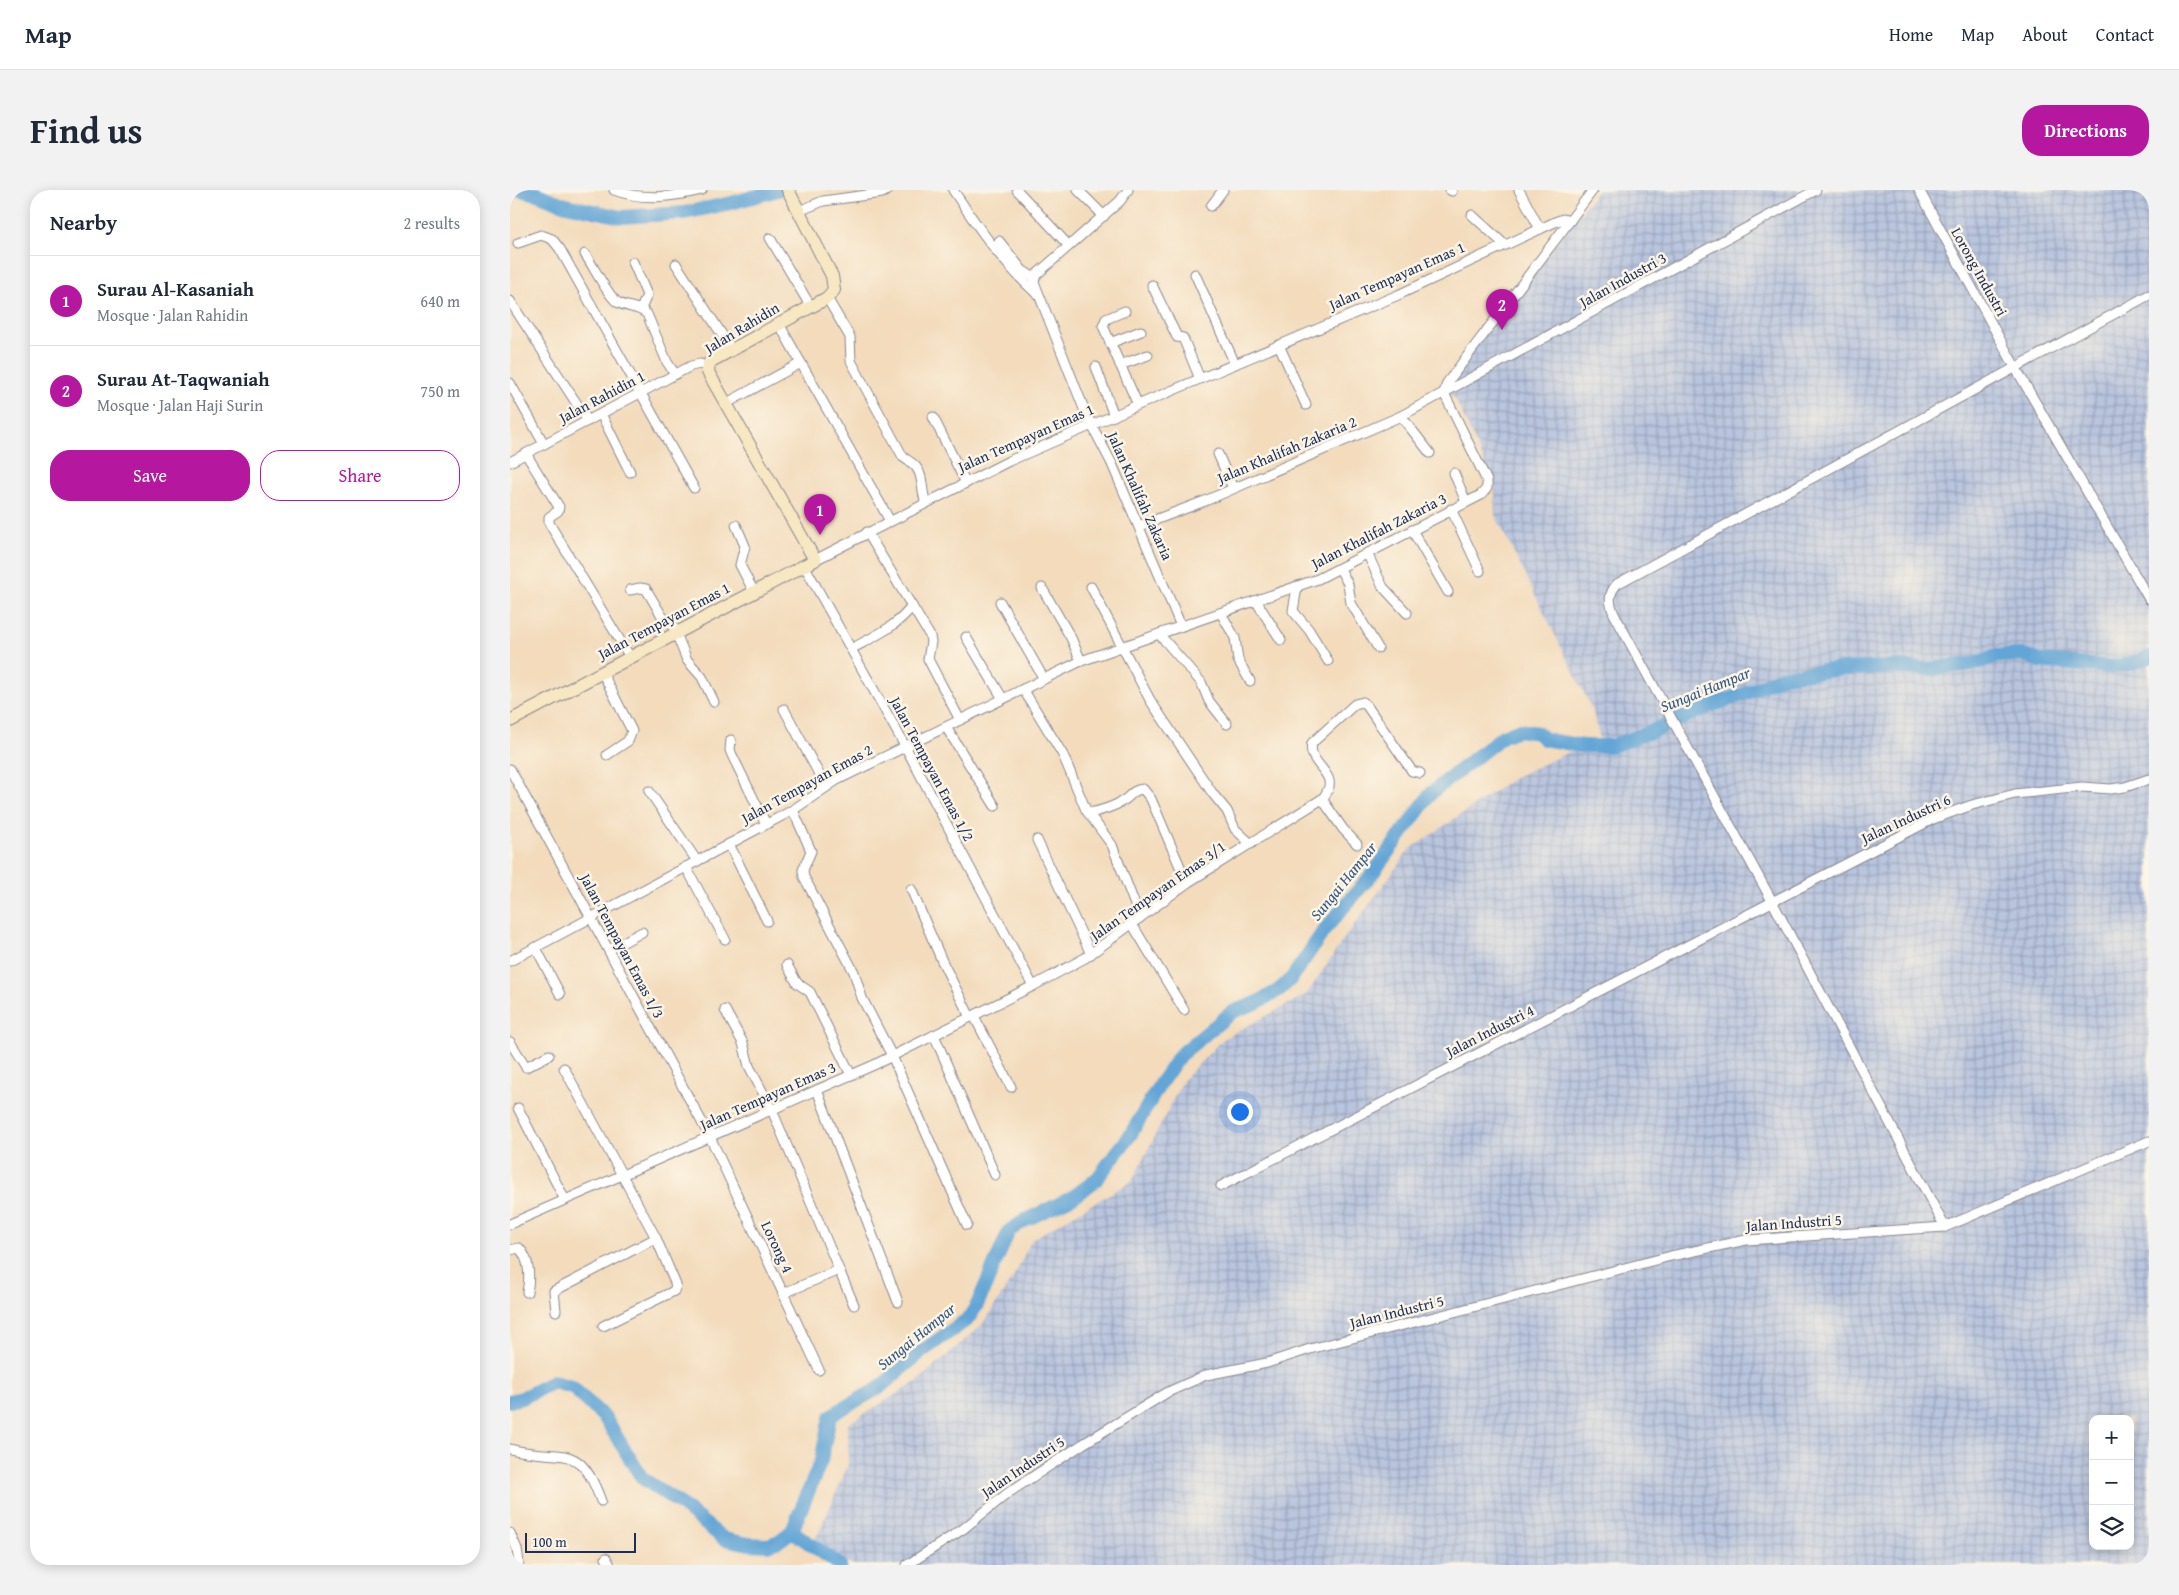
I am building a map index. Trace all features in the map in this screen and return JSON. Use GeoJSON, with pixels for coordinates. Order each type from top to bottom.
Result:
{"type":"FeatureCollection","features":[{"type":"Feature","properties":{"kind":"street"},"geometry":{"type":"LineString","coordinates":[[614,190],[638,197],[676,195],[702,190]]}},
{"type":"Feature","properties":{"kind":"street"},"geometry":{"type":"LineString","coordinates":[[788,190],[832,276],[834,290],[827,298],[850,337],[851,361],[903,457],[915,466],[920,474],[922,494],[926,502]]}},
{"type":"Feature","properties":{"kind":"street"},"geometry":{"type":"LineString","coordinates":[[797,207],[823,201],[882,193],[888,190]]}},
{"type":"Feature","properties":{"kind":"street"},"geometry":{"type":"LineString","coordinates":[[953,190],[968,213],[1017,274],[1037,294]]}},
{"type":"Feature","properties":{"kind":"street"},"geometry":{"type":"LineString","coordinates":[[1017,190],[1069,246]]}},
{"type":"Feature","properties":{"kind":"street"},"geometry":{"type":"LineString","coordinates":[[1078,190],[1104,216]]}},
{"type":"Feature","properties":{"kind":"street"},"geometry":{"type":"LineString","coordinates":[[1034,278],[1104,216],[1120,201],[1128,190]]}},
{"type":"Feature","properties":{"kind":"street"},"geometry":{"type":"LineString","coordinates":[[1212,206],[1222,190]]}},
{"type":"Feature","properties":{"kind":"street"},"geometry":{"type":"LineString","coordinates":[[1519,190],[1540,228]]}},
{"type":"Feature","properties":{"kind":"street"},"geometry":{"type":"LineString","coordinates":[[1444,394],[1447,383],[1593,190]]}},
{"type":"Feature","properties":{"kind":"street","name":"Jalan Industri 3"},"geometry":{"type":"LineString","coordinates":[[1444,394],[1816,190]]}},
{"type":"Feature","properties":{"kind":"street","name":"Lorong Industri"},"geometry":{"type":"LineString","coordinates":[[1919,190],[2015,368],[2149,599]]}},
{"type":"Feature","properties":{"kind":"street"},"geometry":{"type":"LineString","coordinates":[[1472,215],[1505,245]]}},
{"type":"Feature","properties":{"kind":"street","name":"Jalan Tempayan Emas 1"},"geometry":{"type":"LineString","coordinates":[[510,721],[867,532],[1009,461],[1138,404],[1398,295],[1560,219],[1570,221]]}},
{"type":"Feature","properties":{"kind":"street"},"geometry":{"type":"LineString","coordinates":[[518,243],[541,235],[552,239],[560,249],[694,488]]}},
{"type":"Feature","properties":{"kind":"street"},"geometry":{"type":"LineString","coordinates":[[770,238],[811,307]]}},
{"type":"Feature","properties":{"kind":"street"},"geometry":{"type":"LineString","coordinates":[[998,241],[1022,270],[1034,278],[1037,294]]}},
{"type":"Feature","properties":{"kind":"street"},"geometry":{"type":"LineString","coordinates":[[585,254],[615,300],[625,306],[641,309],[647,314],[667,362],[675,374]]}},
{"type":"Feature","properties":{"kind":"street"},"geometry":{"type":"LineString","coordinates":[[632,262],[647,295],[641,309]]}},
{"type":"Feature","properties":{"kind":"street"},"geometry":{"type":"LineString","coordinates":[[676,264],[732,350]]}},
{"type":"Feature","properties":{"kind":"street"},"geometry":{"type":"LineString","coordinates":[[1195,274],[1235,364]]}},
{"type":"Feature","properties":{"kind":"street"},"geometry":{"type":"LineString","coordinates":[[1152,285],[1177,337],[1183,338],[1200,378]]}},
{"type":"Feature","properties":{"kind":"street","name":"Jalan Khalifah Zakaria"},"geometry":{"type":"LineString","coordinates":[[1037,294],[1086,414],[1139,526],[1182,626]]}},
{"type":"Feature","properties":{"kind":"street"},"geometry":{"type":"LineString","coordinates":[[2149,295],[1617,584],[1612,590],[1610,605],[1772,901],[1945,1227],[2149,1141]]}},
{"type":"Feature","properties":{"kind":"street","name":"Jalan Rahidin"},"geometry":{"type":"LineString","coordinates":[[809,563],[709,377],[708,367],[713,360],[827,298]]}},
{"type":"Feature","properties":{"kind":"street"},"geometry":{"type":"LineString","coordinates":[[510,301],[588,421]]}},
{"type":"Feature","properties":{"kind":"street"},"geometry":{"type":"LineString","coordinates":[[1124,311],[1103,320],[1102,326],[1138,404]]}},
{"type":"Feature","properties":{"kind":"street"},"geometry":{"type":"LineString","coordinates":[[779,324],[890,521]]}},
{"type":"Feature","properties":{"kind":"street"},"geometry":{"type":"LineString","coordinates":[[1110,343],[1141,331]]}},
{"type":"Feature","properties":{"kind":"street"},"geometry":{"type":"LineString","coordinates":[[1279,345],[1306,405]]}},
{"type":"Feature","properties":{"kind":"street"},"geometry":{"type":"LineString","coordinates":[[1120,365],[1148,355]]}},
{"type":"Feature","properties":{"kind":"street"},"geometry":{"type":"LineString","coordinates":[[725,404],[801,363]]}},
{"type":"Feature","properties":{"kind":"street","name":"Jalan Rahidin 1"},"geometry":{"type":"LineString","coordinates":[[510,462],[675,374],[696,364],[708,367]]}},
{"type":"Feature","properties":{"kind":"street"},"geometry":{"type":"LineString","coordinates":[[1096,367],[1114,416]]}},
{"type":"Feature","properties":{"kind":"street"},"geometry":{"type":"LineString","coordinates":[[510,383],[544,444]]}},
{"type":"Feature","properties":{"kind":"street","name":"Jalan Khalifah Zakaria 2"},"geometry":{"type":"LineString","coordinates":[[1139,526],[1400,416],[1444,394]]}},
{"type":"Feature","properties":{"kind":"street","name":"Jalan Khalifah Zakaria 3"},"geometry":{"type":"LineString","coordinates":[[1182,626],[1297,587],[1340,569],[1484,492],[1487,488],[1487,481],[1444,394]]}},
{"type":"Feature","properties":{"kind":"street"},"geometry":{"type":"LineString","coordinates":[[601,414],[630,472]]}},
{"type":"Feature","properties":{"kind":"street"},"geometry":{"type":"LineString","coordinates":[[1400,416],[1430,453]]}},
{"type":"Feature","properties":{"kind":"street"},"geometry":{"type":"LineString","coordinates":[[933,417],[966,483]]}},
{"type":"Feature","properties":{"kind":"street"},"geometry":{"type":"LineString","coordinates":[[526,454],[559,506],[558,511],[550,516],[549,523],[630,657]]}},
{"type":"Feature","properties":{"kind":"street"},"geometry":{"type":"LineString","coordinates":[[1218,454],[1233,488]]}},
{"type":"Feature","properties":{"kind":"street"},"geometry":{"type":"LineString","coordinates":[[1454,473],[1466,502]]}},
{"type":"Feature","properties":{"kind":"street"},"geometry":{"type":"LineString","coordinates":[[1451,509],[1480,571]]}},
{"type":"Feature","properties":{"kind":"street"},"geometry":{"type":"LineString","coordinates":[[736,525],[745,546],[740,565],[754,592]]}},
{"type":"Feature","properties":{"kind":"street"},"geometry":{"type":"LineString","coordinates":[[1412,530],[1448,592]]}},
{"type":"Feature","properties":{"kind":"street"},"geometry":{"type":"LineString","coordinates":[[867,532],[931,639],[928,656],[930,662],[960,720]]}},
{"type":"Feature","properties":{"kind":"street"},"geometry":{"type":"LineString","coordinates":[[1367,553],[1384,587],[1407,613]]}},
{"type":"Feature","properties":{"kind":"street","name":"Jalan Tempayan Emas 1/2"},"geometry":{"type":"LineString","coordinates":[[809,563],[851,649],[1033,986]]}},
{"type":"Feature","properties":{"kind":"street"},"geometry":{"type":"LineString","coordinates":[[1340,569],[1348,584],[1351,603],[1378,648]]}},
{"type":"Feature","properties":{"kind":"street"},"geometry":{"type":"LineString","coordinates":[[1091,586],[1150,700],[1213,794],[1227,811],[1235,828],[1251,844]]}},
{"type":"Feature","properties":{"kind":"street"},"geometry":{"type":"LineString","coordinates":[[1297,587],[1293,611],[1309,630],[1328,661]]}},
{"type":"Feature","properties":{"kind":"street"},"geometry":{"type":"LineString","coordinates":[[1042,588],[1071,638],[1081,661]]}},
{"type":"Feature","properties":{"kind":"street"},"geometry":{"type":"LineString","coordinates":[[630,590],[646,589],[662,616],[677,632],[687,660],[702,677],[714,702]]}},
{"type":"Feature","properties":{"kind":"street"},"geometry":{"type":"LineString","coordinates":[[1256,601],[1281,640]]}},
{"type":"Feature","properties":{"kind":"street"},"geometry":{"type":"LineString","coordinates":[[1000,602],[1044,680]]}},
{"type":"Feature","properties":{"kind":"street"},"geometry":{"type":"LineString","coordinates":[[851,649],[894,625],[903,618],[912,606]]}},
{"type":"Feature","properties":{"kind":"street"},"geometry":{"type":"LineString","coordinates":[[1220,613],[1235,638],[1238,660],[1250,682]]}},
{"type":"Feature","properties":{"kind":"street","name":"Jalan Tempayan Emas 2"},"geometry":{"type":"LineString","coordinates":[[510,961],[793,810],[837,780],[905,746],[1081,661],[1182,626]]}},
{"type":"Feature","properties":{"kind":"street"},"geometry":{"type":"LineString","coordinates":[[1159,634],[1200,682],[1208,702],[1227,724]]}},
{"type":"Feature","properties":{"kind":"street"},"geometry":{"type":"LineString","coordinates":[[966,637],[1003,699]]}},
{"type":"Feature","properties":{"kind":"street"},"geometry":{"type":"LineString","coordinates":[[602,672],[632,731],[628,741],[607,755]]}},
{"type":"Feature","properties":{"kind":"street"},"geometry":{"type":"LineString","coordinates":[[1024,689],[1063,755],[1089,813],[1112,845],[1136,921],[1184,1010]]}},
{"type":"Feature","properties":{"kind":"street"},"geometry":{"type":"LineString","coordinates":[[1357,844],[1343,829],[1322,799],[1330,788],[1330,782],[1313,756],[1310,749],[1312,743],[1359,702],[1367,706],[1412,771],[1420,773]]}},
{"type":"Feature","properties":{"kind":"street"},"geometry":{"type":"LineString","coordinates":[[784,709],[826,787]]}},
{"type":"Feature","properties":{"kind":"street"},"geometry":{"type":"LineString","coordinates":[[946,727],[995,806]]}},
{"type":"Feature","properties":{"kind":"street"},"geometry":{"type":"LineString","coordinates":[[731,740],[730,750],[732,755],[766,824]]}},
{"type":"Feature","properties":{"kind":"street","name":"Jalan Tempayan Emas 1/3"},"geometry":{"type":"LineString","coordinates":[[510,769],[710,1137]]}},
{"type":"Feature","properties":{"kind":"street","name":"Jalan Industri 6"},"geometry":{"type":"LineString","coordinates":[[1772,901],[1933,819],[1972,805],[2015,794],[2082,787],[2111,789],[2125,787],[2149,779]]}},
{"type":"Feature","properties":{"kind":"street"},"geometry":{"type":"LineString","coordinates":[[1089,813],[1100,811],[1122,801],[1130,793],[1143,789],[1151,799],[1187,884]]}},
{"type":"Feature","properties":{"kind":"street"},"geometry":{"type":"LineString","coordinates":[[649,791],[697,861]]}},
{"type":"Feature","properties":{"kind":"street","name":"Jalan Tempayan Emas 3/1"},"geometry":{"type":"LineString","coordinates":[[1033,986],[1091,954],[1187,884],[1322,799]]}},
{"type":"Feature","properties":{"kind":"street"},"geometry":{"type":"LineString","coordinates":[[793,810],[811,851],[803,870],[804,877],[854,972],[862,998],[892,1056],[967,1225]]}},
{"type":"Feature","properties":{"kind":"street"},"geometry":{"type":"LineString","coordinates":[[1038,840],[1091,954]]}},
{"type":"Feature","properties":{"kind":"street"},"geometry":{"type":"LineString","coordinates":[[729,844],[767,921]]}},
{"type":"Feature","properties":{"kind":"street"},"geometry":{"type":"LineString","coordinates":[[686,867],[724,939]]}},
{"type":"Feature","properties":{"kind":"street"},"geometry":{"type":"LineString","coordinates":[[911,889],[942,961],[1011,1087]]}},
{"type":"Feature","properties":{"kind":"street","name":"Jalan Industri 4"},"geometry":{"type":"LineString","coordinates":[[1220,1186],[1772,901]]}},
{"type":"Feature","properties":{"kind":"street"},"geometry":{"type":"LineString","coordinates":[[609,950],[642,932]]}},
{"type":"Feature","properties":{"kind":"street"},"geometry":{"type":"LineString","coordinates":[[536,948],[560,994]]}},
{"type":"Feature","properties":{"kind":"street"},"geometry":{"type":"LineString","coordinates":[[787,965],[797,982],[810,992],[851,1075]]}},
{"type":"Feature","properties":{"kind":"street","name":"Jalan Tempayan Emas 3"},"geometry":{"type":"LineString","coordinates":[[510,1224],[851,1075],[1033,986]]}},
{"type":"Feature","properties":{"kind":"street"},"geometry":{"type":"LineString","coordinates":[[725,1010],[743,1043],[749,1066],[772,1110],[854,1305]]}},
{"type":"Feature","properties":{"kind":"street"},"geometry":{"type":"LineString","coordinates":[[934,1035],[995,1175]]}},
{"type":"Feature","properties":{"kind":"street"},"geometry":{"type":"LineString","coordinates":[[510,1042],[526,1067],[549,1055]]}},
{"type":"Feature","properties":{"kind":"street"},"geometry":{"type":"LineString","coordinates":[[564,1068],[656,1238],[676,1285],[674,1291],[603,1326]]}},
{"type":"Feature","properties":{"kind":"street"},"geometry":{"type":"LineString","coordinates":[[817,1090],[898,1302]]}},
{"type":"Feature","properties":{"kind":"street"},"geometry":{"type":"LineString","coordinates":[[518,1108],[565,1200]]}},
{"type":"Feature","properties":{"kind":"street","name":"Lorong 4"},"geometry":{"type":"LineString","coordinates":[[710,1137],[819,1370]]}},
{"type":"Feature","properties":{"kind":"street","name":"Jalan Industri 5"},"geometry":{"type":"LineString","coordinates":[[907,1565],[963,1529],[1008,1493],[1083,1444],[1168,1392],[1206,1375],[1266,1363],[1310,1349],[1716,1245],[1746,1240],[1945,1227]]}},
{"type":"Feature","properties":{"kind":"street"},"geometry":{"type":"LineString","coordinates":[[556,1311],[554,1291],[656,1238]]}},
{"type":"Feature","properties":{"kind":"street"},"geometry":{"type":"LineString","coordinates":[[510,1250],[519,1248],[523,1252],[530,1276],[527,1292]]}},
{"type":"Feature","properties":{"kind":"street"},"geometry":{"type":"LineString","coordinates":[[784,1293],[838,1270]]}},
{"type":"Feature","properties":{"kind":"street"},"geometry":{"type":"LineString","coordinates":[[510,1449],[532,1454],[564,1455],[580,1462],[593,1479],[601,1502]]}},
{"type":"Feature","properties":{"kind":"street"},"geometry":{"type":"LineString","coordinates":[[510,1533],[517,1549],[519,1563]]}},
{"type":"Feature","properties":{"kind":"shaded area"},"geometry":{"type":"Polygon","coordinates":[[[1598,190],[2149,190],[2149,1565],[853,1565],[814,1543],[848,1465],[848,1424],[916,1382],[982,1325],[1014,1276],[1032,1239],[1132,1181],[1183,1080],[1223,1039],[1307,994],[1343,940],[1409,850],[1517,776],[1571,751],[1604,753],[1592,709],[1495,515],[1495,486],[1455,398],[1442,388],[1598,190]]]}},
{"type":"Feature","properties":{"kind":"waterway"},"geometry":{"type":"LineString","coordinates":[[519,190],[537,194],[566,205],[621,217],[684,213],[778,190]]}},
{"type":"Feature","properties":{"kind":"waterway","name":"Sungai Hampar"},"geometry":{"type":"LineString","coordinates":[[792,1531],[821,1461],[830,1417],[879,1388],[921,1352],[968,1319],[977,1305],[1009,1231],[1024,1221],[1073,1197],[1096,1180],[1131,1134],[1160,1084],[1180,1055],[1232,1012],[1256,1003],[1279,990],[1291,979],[1325,929],[1373,873],[1432,792],[1503,736],[1518,730],[1538,733],[1544,739],[1582,746],[1612,746],[1747,693],[1783,676],[1841,669],[1893,667],[1930,669],[1977,663],[1996,656],[2024,655],[2040,661],[2111,667],[2133,663],[2149,657]]}},
{"type":"Feature","properties":{"kind":"waterway"},"geometry":{"type":"LineString","coordinates":[[510,1401],[522,1398],[553,1382],[572,1387],[605,1418],[642,1478],[679,1503],[724,1539],[749,1544],[768,1545],[779,1541],[792,1531],[840,1565]]}},
{"type":"Feature","properties":{"kind":"place","name":"Surau At-Taqwaniah"},"geometry":{"type":"Point","coordinates":[1502,330]}},
{"type":"Feature","properties":{"kind":"place","name":"Surau Al-Kasaniah"},"geometry":{"type":"Point","coordinates":[820,535]}}]}
